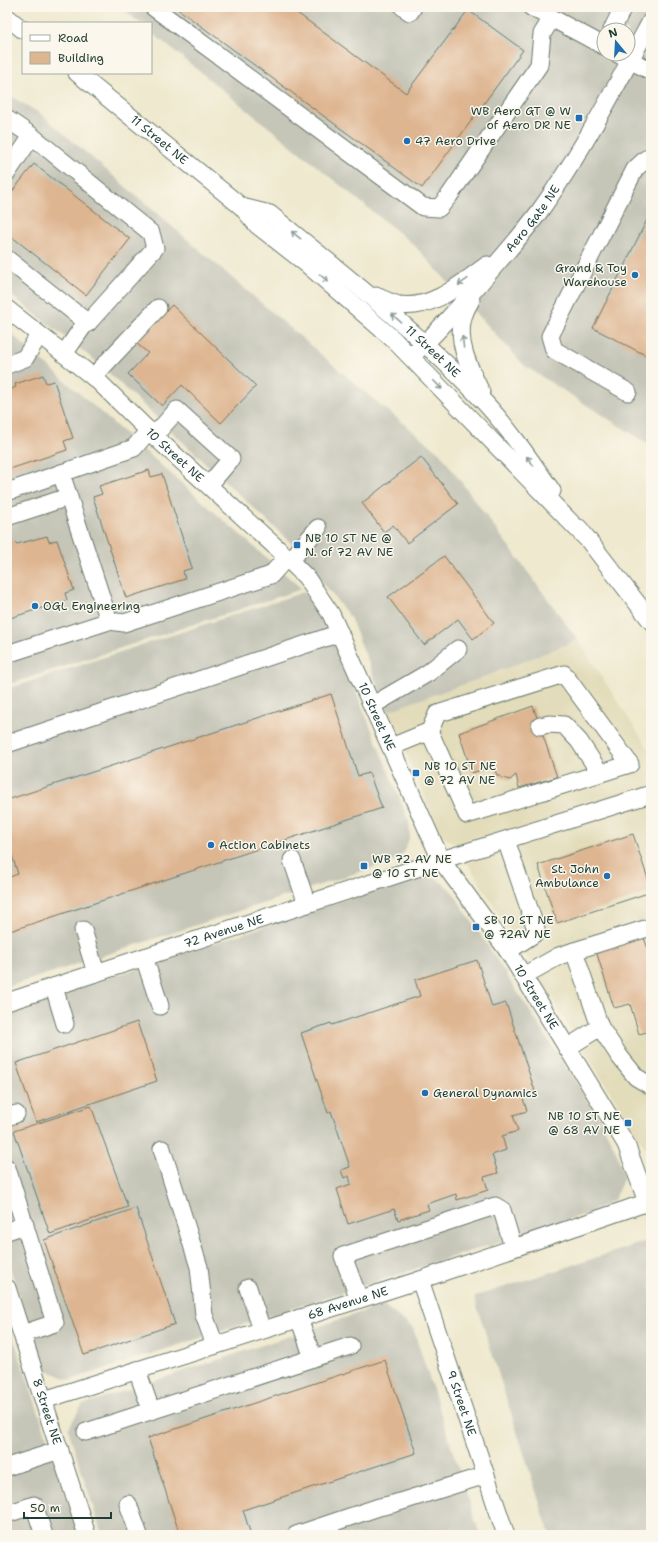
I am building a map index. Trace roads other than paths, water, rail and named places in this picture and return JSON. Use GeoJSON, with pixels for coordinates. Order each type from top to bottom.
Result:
{"type":"FeatureCollection","features":[{"type":"Feature","properties":{"kind":"street"},"geometry":{"type":"LineString","coordinates":[[403,7],[410,12],[413,7]]}},
{"type":"Feature","properties":{"kind":"street"},"geometry":{"type":"LineString","coordinates":[[531,7],[596,42]]}},
{"type":"Feature","properties":{"kind":"street"},"geometry":{"type":"LineString","coordinates":[[616,22],[623,7]]}},
{"type":"Feature","properties":{"kind":"street"},"geometry":{"type":"LineString","coordinates":[[156,8],[423,207],[439,208],[449,196],[539,65],[542,34],[552,18]]}},
{"type":"Feature","properties":{"kind":"street"},"geometry":{"type":"LineString","coordinates":[[7,17],[22,29]]}},
{"type":"Feature","properties":{"kind":"street","name":"Aero Gate NE"},"geometry":{"type":"LineString","coordinates":[[636,42],[651,21]]}},
{"type":"Feature","properties":{"kind":"street","name":"Aero Gate NE"},"geometry":{"type":"LineString","coordinates":[[411,357],[425,344],[475,288],[539,213],[565,173],[622,62]]}},
{"type":"Feature","properties":{"kind":"street"},"geometry":{"type":"LineString","coordinates":[[632,62],[651,72]]}},
{"type":"Feature","properties":{"kind":"street","name":"11 Street NE"},"geometry":{"type":"LineString","coordinates":[[78,74],[242,207],[257,225],[308,265],[372,321],[411,357],[586,538]]}},
{"type":"Feature","properties":{"kind":"street"},"geometry":{"type":"LineString","coordinates":[[7,119],[32,136],[151,233],[155,248],[88,323],[84,325],[64,354]]}},
{"type":"Feature","properties":{"kind":"street"},"geometry":{"type":"LineString","coordinates":[[7,173],[32,136]]}},
{"type":"Feature","properties":{"kind":"street"},"geometry":{"type":"LineString","coordinates":[[628,392],[554,350],[550,336],[635,169],[646,159],[651,157]]}},
{"type":"Feature","properties":{"kind":"street","name":"11 Street NE"},"geometry":{"type":"LineString","coordinates":[[242,207],[270,214],[365,292],[425,344],[487,405],[586,538],[651,621]]}},
{"type":"Feature","properties":{"kind":"street"},"geometry":{"type":"LineString","coordinates":[[365,292],[399,305],[420,305],[449,292],[490,262],[516,240]]}},
{"type":"Feature","properties":{"kind":"street"},"geometry":{"type":"LineString","coordinates":[[7,259],[88,323]]}},
{"type":"Feature","properties":{"kind":"street"},"geometry":{"type":"LineString","coordinates":[[475,288],[463,318],[462,341],[465,356],[487,405]]}},
{"type":"Feature","properties":{"kind":"street"},"geometry":{"type":"LineString","coordinates":[[93,377],[158,308]]}},
{"type":"Feature","properties":{"kind":"street","name":"10 Street NE"},"geometry":{"type":"LineString","coordinates":[[7,309],[93,377],[306,577],[331,614],[441,860],[508,952],[626,1144],[649,1201]]}},
{"type":"Feature","properties":{"kind":"street"},"geometry":{"type":"LineString","coordinates":[[7,365],[25,358],[39,335]]}},
{"type":"Feature","properties":{"kind":"street"},"geometry":{"type":"LineString","coordinates":[[7,492],[134,448],[178,410],[231,459],[209,485]]}},
{"type":"Feature","properties":{"kind":"street"},"geometry":{"type":"LineString","coordinates":[[61,474],[109,621]]}},
{"type":"Feature","properties":{"kind":"street"},"geometry":{"type":"LineString","coordinates":[[7,517],[68,497]]}},
{"type":"Feature","properties":{"kind":"street"},"geometry":{"type":"LineString","coordinates":[[7,654],[109,621],[124,623],[271,575],[318,528]]}},
{"type":"Feature","properties":{"kind":"street"},"geometry":{"type":"LineString","coordinates":[[7,744],[340,633]]}},
{"type":"Feature","properties":{"kind":"street"},"geometry":{"type":"LineString","coordinates":[[373,705],[428,673],[458,649]]}},
{"type":"Feature","properties":{"kind":"street"},"geometry":{"type":"LineString","coordinates":[[391,747],[425,733],[428,735],[432,737],[467,815],[630,764],[564,674],[437,714],[428,735]]}},
{"type":"Feature","properties":{"kind":"street"},"geometry":{"type":"LineString","coordinates":[[540,726],[549,724],[564,725],[579,741],[600,773]]}},
{"type":"Feature","properties":{"kind":"street","name":"72 Avenue NE"},"geometry":{"type":"LineString","coordinates":[[7,1002],[441,860],[650,797]]}},
{"type":"Feature","properties":{"kind":"street"},"geometry":{"type":"LineString","coordinates":[[506,840],[536,929],[534,934],[508,952]]}},
{"type":"Feature","properties":{"kind":"street"},"geometry":{"type":"LineString","coordinates":[[292,860],[307,904]]}},
{"type":"Feature","properties":{"kind":"street"},"geometry":{"type":"LineString","coordinates":[[523,976],[559,956],[651,927]]}},
{"type":"Feature","properties":{"kind":"street"},"geometry":{"type":"LineString","coordinates":[[83,930],[96,973]]}},
{"type":"Feature","properties":{"kind":"street"},"geometry":{"type":"LineString","coordinates":[[574,951],[600,1027],[636,1078],[651,1086]]}},
{"type":"Feature","properties":{"kind":"street"},"geometry":{"type":"LineString","coordinates":[[144,957],[160,1006]]}},
{"type":"Feature","properties":{"kind":"street"},"geometry":{"type":"LineString","coordinates":[[54,987],[65,1024]]}},
{"type":"Feature","properties":{"kind":"street"},"geometry":{"type":"LineString","coordinates":[[567,1048],[600,1027]]}},
{"type":"Feature","properties":{"kind":"street"},"geometry":{"type":"LineString","coordinates":[[162,1149],[200,1267],[204,1315],[215,1345]]}},
{"type":"Feature","properties":{"kind":"street"},"geometry":{"type":"LineString","coordinates":[[7,1168],[55,1323],[22,1334]]}},
{"type":"Feature","properties":{"kind":"street","name":"68 Avenue NE"},"geometry":{"type":"LineString","coordinates":[[44,1400],[420,1280],[649,1201]]}},
{"type":"Feature","properties":{"kind":"street"},"geometry":{"type":"LineString","coordinates":[[359,1299],[343,1256],[495,1206],[502,1210],[513,1247]]}},
{"type":"Feature","properties":{"kind":"street"},"geometry":{"type":"LineString","coordinates":[[7,1231],[25,1225]]}},
{"type":"Feature","properties":{"kind":"street","name":"9 Street NE"},"geometry":{"type":"LineString","coordinates":[[420,1280],[504,1532]]}},
{"type":"Feature","properties":{"kind":"street"},"geometry":{"type":"LineString","coordinates":[[248,1288],[262,1330]]}},
{"type":"Feature","properties":{"kind":"street","name":"8 Street NE"},"geometry":{"type":"LineString","coordinates":[[7,1290],[87,1535]]}},
{"type":"Feature","properties":{"kind":"street"},"geometry":{"type":"LineString","coordinates":[[299,1318],[313,1358]]}},
{"type":"Feature","properties":{"kind":"street"},"geometry":{"type":"LineString","coordinates":[[86,1432],[350,1346]]}},
{"type":"Feature","properties":{"kind":"street"},"geometry":{"type":"LineString","coordinates":[[137,1370],[151,1410]]}},
{"type":"Feature","properties":{"kind":"street"},"geometry":{"type":"LineString","coordinates":[[8,1463],[60,1450]]}},
{"type":"Feature","properties":{"kind":"street"},"geometry":{"type":"LineString","coordinates":[[296,1535],[379,1507],[486,1475]]}},
{"type":"Feature","properties":{"kind":"street"},"geometry":{"type":"LineString","coordinates":[[128,1504],[139,1535]]}},
{"type":"Feature","properties":{"kind":"street"},"geometry":{"type":"LineString","coordinates":[[7,1514],[34,1505],[42,1534]]}},
{"type":"Feature","properties":{"kind":"place","name":"WB Aero GT @ W of Aero DR NE"},"geometry":{"type":"Point","coordinates":[579,118]}},
{"type":"Feature","properties":{"kind":"place","name":"47 Aero Drive"},"geometry":{"type":"Point","coordinates":[407,141]}},
{"type":"Feature","properties":{"kind":"place","name":"Grand & Toy Warehouse"},"geometry":{"type":"Point","coordinates":[635,275]}},
{"type":"Feature","properties":{"kind":"place","name":"NB 10 ST NE @ N. of 72 AV NE"},"geometry":{"type":"Point","coordinates":[297,545]}},
{"type":"Feature","properties":{"kind":"place","name":"OGL Engineering"},"geometry":{"type":"Point","coordinates":[35,606]}},
{"type":"Feature","properties":{"kind":"place","name":"NB 10 ST NE @ 72 AV NE"},"geometry":{"type":"Point","coordinates":[416,773]}},
{"type":"Feature","properties":{"kind":"place","name":"Action Cabinets"},"geometry":{"type":"Point","coordinates":[211,845]}},
{"type":"Feature","properties":{"kind":"place","name":"WB 72 AV NE @ 10 ST NE"},"geometry":{"type":"Point","coordinates":[364,866]}},
{"type":"Feature","properties":{"kind":"place","name":"St. John Ambulance"},"geometry":{"type":"Point","coordinates":[607,876]}},
{"type":"Feature","properties":{"kind":"place","name":"SB 10 ST NE @ 72AV NE"},"geometry":{"type":"Point","coordinates":[476,927]}},
{"type":"Feature","properties":{"kind":"place","name":"General Dynamics"},"geometry":{"type":"Point","coordinates":[425,1093]}},
{"type":"Feature","properties":{"kind":"place","name":"NB 10 ST NE @ 68 AV NE"},"geometry":{"type":"Point","coordinates":[628,1123]}}]}
